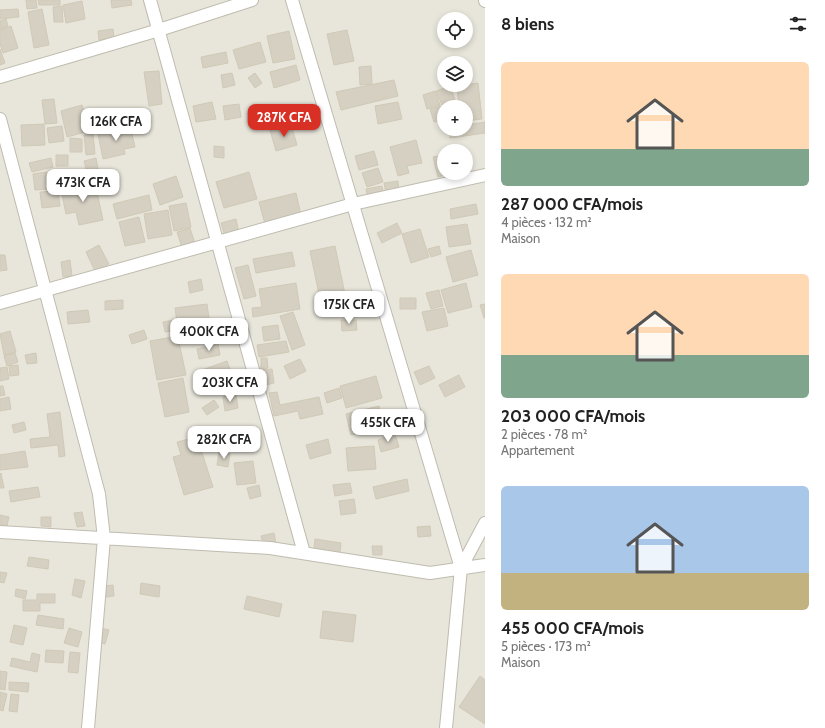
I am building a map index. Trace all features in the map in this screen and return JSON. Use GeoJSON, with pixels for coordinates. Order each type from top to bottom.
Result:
{"type":"FeatureCollection","features":[{"type":"Feature","properties":{"kind":"street"},"geometry":{"type":"LineString","coordinates":[[150,0],[304,553]]}},
{"type":"Feature","properties":{"kind":"street"},"geometry":{"type":"LineString","coordinates":[[0,77],[158,30],[252,0]]}},
{"type":"Feature","properties":{"kind":"street"},"geometry":{"type":"LineString","coordinates":[[292,0],[461,568],[446,728]]}},
{"type":"Feature","properties":{"kind":"street"},"geometry":{"type":"LineString","coordinates":[[0,119],[99,494],[104,538],[88,728]]}},
{"type":"Feature","properties":{"kind":"street"},"geometry":{"type":"LineString","coordinates":[[0,304],[353,204],[485,175]]}},
{"type":"Feature","properties":{"kind":"street"},"geometry":{"type":"LineString","coordinates":[[461,568],[485,523]]}},
{"type":"Feature","properties":{"kind":"street"},"geometry":{"type":"LineString","coordinates":[[0,532],[270,548],[430,572],[485,565]]}},
{"type":"Feature","properties":{"kind":"shaded area"},"geometry":{"type":"Polygon","coordinates":[[[0,0],[485,0],[485,728],[0,728],[0,0]]]}},
{"type":"Feature","properties":{"kind":"building"},"geometry":{"type":"Polygon","coordinates":[[[26,0],[36,0],[37,8],[27,9],[26,0]]]}},
{"type":"Feature","properties":{"kind":"building"},"geometry":{"type":"Polygon","coordinates":[[[38,0],[60,0],[60,5],[39,5],[38,0]]]}},
{"type":"Feature","properties":{"kind":"building"},"geometry":{"type":"Polygon","coordinates":[[[111,0],[131,0],[132,5],[112,8],[111,0]]]}},
{"type":"Feature","properties":{"kind":"building"},"geometry":{"type":"Polygon","coordinates":[[[82,1],[85,19],[66,23],[63,5],[82,1]]]}},
{"type":"Feature","properties":{"kind":"building"},"geometry":{"type":"Polygon","coordinates":[[[62,6],[63,22],[54,22],[53,7],[62,6]]]}},
{"type":"Feature","properties":{"kind":"building"},"geometry":{"type":"Polygon","coordinates":[[[18,9],[19,17],[0,19],[0,10],[18,9]]]}},
{"type":"Feature","properties":{"kind":"building"},"geometry":{"type":"Polygon","coordinates":[[[42,9],[49,45],[34,48],[28,12],[42,9]]]}},
{"type":"Feature","properties":{"kind":"building"},"geometry":{"type":"Polygon","coordinates":[[[6,19],[8,26],[0,29],[0,21],[6,19]]]}},
{"type":"Feature","properties":{"kind":"building"},"geometry":{"type":"Polygon","coordinates":[[[11,26],[18,48],[3,53],[0,44],[0,30],[11,26]]]}},
{"type":"Feature","properties":{"kind":"building"},"geometry":{"type":"Polygon","coordinates":[[[113,29],[114,38],[99,40],[98,31],[113,29]]]}},
{"type":"Feature","properties":{"kind":"building"},"geometry":{"type":"Polygon","coordinates":[[[347,30],[354,61],[334,65],[327,34],[347,30]]]}},
{"type":"Feature","properties":{"kind":"building"},"geometry":{"type":"Polygon","coordinates":[[[289,31],[295,59],[273,63],[267,36],[289,31]]]}},
{"type":"Feature","properties":{"kind":"building"},"geometry":{"type":"Polygon","coordinates":[[[260,42],[266,62],[239,69],[233,50],[260,42]]]}},
{"type":"Feature","properties":{"kind":"building"},"geometry":{"type":"Polygon","coordinates":[[[0,49],[5,63],[0,65],[0,49]]]}},
{"type":"Feature","properties":{"kind":"building"},"geometry":{"type":"Polygon","coordinates":[[[226,52],[228,63],[203,68],[201,57],[226,52]]]}},
{"type":"Feature","properties":{"kind":"building"},"geometry":{"type":"Polygon","coordinates":[[[296,65],[300,80],[274,88],[270,72],[296,65]]]}},
{"type":"Feature","properties":{"kind":"building"},"geometry":{"type":"Polygon","coordinates":[[[371,66],[372,84],[360,85],[359,67],[371,66]]]}},
{"type":"Feature","properties":{"kind":"building"},"geometry":{"type":"Polygon","coordinates":[[[159,71],[162,104],[149,106],[144,72],[159,71]]]}},
{"type":"Feature","properties":{"kind":"building"},"geometry":{"type":"Polygon","coordinates":[[[232,73],[235,85],[223,88],[221,75],[232,73]]]}},
{"type":"Feature","properties":{"kind":"building"},"geometry":{"type":"Polygon","coordinates":[[[255,73],[262,83],[255,88],[248,78],[255,73]]]}},
{"type":"Feature","properties":{"kind":"building"},"geometry":{"type":"Polygon","coordinates":[[[394,80],[398,96],[341,110],[336,92],[394,80]]]}},
{"type":"Feature","properties":{"kind":"building"},"geometry":{"type":"Polygon","coordinates":[[[478,83],[482,119],[473,120],[473,100],[458,100],[458,92],[473,92],[473,84],[478,83]]]}},
{"type":"Feature","properties":{"kind":"building"},"geometry":{"type":"Polygon","coordinates":[[[435,91],[438,100],[437,106],[427,109],[423,95],[435,91]]]}},
{"type":"Feature","properties":{"kind":"building"},"geometry":{"type":"Polygon","coordinates":[[[436,91],[452,92],[455,100],[440,100],[436,91]]]}},
{"type":"Feature","properties":{"kind":"building"},"geometry":{"type":"Polygon","coordinates":[[[54,99],[57,123],[45,124],[42,100],[54,99]]]}},
{"type":"Feature","properties":{"kind":"building"},"geometry":{"type":"Polygon","coordinates":[[[212,102],[216,119],[196,122],[193,106],[212,102]]]}},
{"type":"Feature","properties":{"kind":"building"},"geometry":{"type":"Polygon","coordinates":[[[398,102],[402,119],[378,124],[375,106],[398,102]]]}},
{"type":"Feature","properties":{"kind":"building"},"geometry":{"type":"Polygon","coordinates":[[[239,104],[241,117],[225,120],[223,106],[239,104]]]}},
{"type":"Feature","properties":{"kind":"building"},"geometry":{"type":"Polygon","coordinates":[[[82,105],[89,131],[67,137],[61,111],[82,105]]]}},
{"type":"Feature","properties":{"kind":"building"},"geometry":{"type":"Polygon","coordinates":[[[437,107],[437,121],[434,122],[430,109],[437,107]]]}},
{"type":"Feature","properties":{"kind":"building"},"geometry":{"type":"Polygon","coordinates":[[[485,122],[485,133],[473,135],[473,124],[485,122]]]}},
{"type":"Feature","properties":{"kind":"building"},"geometry":{"type":"Polygon","coordinates":[[[44,124],[45,145],[22,146],[21,125],[44,124]]]}},
{"type":"Feature","properties":{"kind":"building"},"geometry":{"type":"Polygon","coordinates":[[[291,124],[297,145],[276,151],[270,130],[291,124]]]}},
{"type":"Feature","properties":{"kind":"building"},"geometry":{"type":"Polygon","coordinates":[[[62,126],[64,141],[49,143],[47,128],[62,126]]]}},
{"type":"Feature","properties":{"kind":"building"},"geometry":{"type":"Polygon","coordinates":[[[130,126],[135,147],[124,149],[125,154],[103,159],[98,134],[130,126]]]}},
{"type":"Feature","properties":{"kind":"building"},"geometry":{"type":"Polygon","coordinates":[[[93,134],[95,154],[86,155],[84,135],[93,134]]]}},
{"type":"Feature","properties":{"kind":"building"},"geometry":{"type":"Polygon","coordinates":[[[450,136],[464,136],[450,138],[450,136]]]}},
{"type":"Feature","properties":{"kind":"building"},"geometry":{"type":"Polygon","coordinates":[[[70,138],[82,139],[82,152],[70,152],[70,138]]]}},
{"type":"Feature","properties":{"kind":"building"},"geometry":{"type":"Polygon","coordinates":[[[416,140],[422,163],[407,166],[409,173],[398,176],[390,147],[416,140]]]}},
{"type":"Feature","properties":{"kind":"building"},"geometry":{"type":"Polygon","coordinates":[[[214,146],[224,147],[224,158],[214,157],[214,146]]]}},
{"type":"Feature","properties":{"kind":"building"},"geometry":{"type":"Polygon","coordinates":[[[374,151],[378,165],[359,170],[355,156],[374,151]]]}},
{"type":"Feature","properties":{"kind":"building"},"geometry":{"type":"Polygon","coordinates":[[[56,155],[68,155],[68,166],[56,166],[56,155]]]}},
{"type":"Feature","properties":{"kind":"building"},"geometry":{"type":"Polygon","coordinates":[[[437,156],[437,173],[433,157],[437,156]]]}},
{"type":"Feature","properties":{"kind":"building"},"geometry":{"type":"Polygon","coordinates":[[[51,158],[53,167],[32,172],[29,163],[51,158]]]}},
{"type":"Feature","properties":{"kind":"building"},"geometry":{"type":"Polygon","coordinates":[[[96,158],[100,179],[89,181],[84,161],[96,158]]]}},
{"type":"Feature","properties":{"kind":"building"},"geometry":{"type":"Polygon","coordinates":[[[378,168],[383,182],[367,187],[362,173],[378,168]]]}},
{"type":"Feature","properties":{"kind":"building"},"geometry":{"type":"Polygon","coordinates":[[[46,172],[48,189],[35,190],[33,174],[46,172]]]}},
{"type":"Feature","properties":{"kind":"building"},"geometry":{"type":"Polygon","coordinates":[[[249,172],[257,199],[224,208],[216,182],[249,172]]]}},
{"type":"Feature","properties":{"kind":"building"},"geometry":{"type":"Polygon","coordinates":[[[65,176],[68,185],[58,188],[55,179],[65,176]]]}},
{"type":"Feature","properties":{"kind":"building"},"geometry":{"type":"Polygon","coordinates":[[[176,176],[183,197],[160,205],[153,184],[176,176]]]}},
{"type":"Feature","properties":{"kind":"building"},"geometry":{"type":"Polygon","coordinates":[[[398,181],[399,191],[386,193],[384,183],[398,181]]]}},
{"type":"Feature","properties":{"kind":"building"},"geometry":{"type":"Polygon","coordinates":[[[95,183],[103,220],[79,225],[76,212],[66,214],[61,190],[95,183]]]}},
{"type":"Feature","properties":{"kind":"building"},"geometry":{"type":"Polygon","coordinates":[[[382,186],[384,197],[368,200],[366,189],[382,186]]]}},
{"type":"Feature","properties":{"kind":"building"},"geometry":{"type":"Polygon","coordinates":[[[58,191],[60,206],[42,208],[40,192],[58,191]]]}},
{"type":"Feature","properties":{"kind":"building"},"geometry":{"type":"Polygon","coordinates":[[[296,193],[301,215],[265,224],[259,202],[296,193]]]}},
{"type":"Feature","properties":{"kind":"building"},"geometry":{"type":"Polygon","coordinates":[[[149,195],[152,210],[117,219],[113,204],[149,195]]]}},
{"type":"Feature","properties":{"kind":"building"},"geometry":{"type":"Polygon","coordinates":[[[186,203],[191,227],[174,231],[169,206],[186,203]]]}},
{"type":"Feature","properties":{"kind":"building"},"geometry":{"type":"Polygon","coordinates":[[[476,204],[478,214],[451,219],[450,209],[476,204]]]}},
{"type":"Feature","properties":{"kind":"building"},"geometry":{"type":"Polygon","coordinates":[[[168,210],[172,235],[148,239],[144,214],[168,210]]]}},
{"type":"Feature","properties":{"kind":"building"},"geometry":{"type":"Polygon","coordinates":[[[139,217],[145,242],[125,246],[119,222],[139,217]]]}},
{"type":"Feature","properties":{"kind":"building"},"geometry":{"type":"Polygon","coordinates":[[[236,219],[239,233],[225,236],[221,223],[236,219]]]}},
{"type":"Feature","properties":{"kind":"building"},"geometry":{"type":"Polygon","coordinates":[[[397,223],[402,233],[382,243],[377,233],[397,223]]]}},
{"type":"Feature","properties":{"kind":"building"},"geometry":{"type":"Polygon","coordinates":[[[467,224],[471,244],[449,247],[446,227],[467,224]]]}},
{"type":"Feature","properties":{"kind":"building"},"geometry":{"type":"Polygon","coordinates":[[[190,228],[197,250],[184,254],[177,232],[190,228]]]}},
{"type":"Feature","properties":{"kind":"building"},"geometry":{"type":"Polygon","coordinates":[[[420,229],[429,257],[411,263],[402,234],[420,229]]]}},
{"type":"Feature","properties":{"kind":"building"},"geometry":{"type":"Polygon","coordinates":[[[99,245],[109,264],[95,271],[86,252],[99,245]]]}},
{"type":"Feature","properties":{"kind":"building"},"geometry":{"type":"Polygon","coordinates":[[[335,246],[346,299],[321,304],[310,251],[335,246]]]}},
{"type":"Feature","properties":{"kind":"building"},"geometry":{"type":"Polygon","coordinates":[[[439,246],[441,254],[431,257],[428,249],[439,246]]]}},
{"type":"Feature","properties":{"kind":"building"},"geometry":{"type":"Polygon","coordinates":[[[471,250],[478,275],[453,282],[446,257],[471,250]]]}},
{"type":"Feature","properties":{"kind":"building"},"geometry":{"type":"Polygon","coordinates":[[[292,252],[295,266],[256,273],[253,259],[292,252]]]}},
{"type":"Feature","properties":{"kind":"building"},"geometry":{"type":"Polygon","coordinates":[[[0,255],[5,255],[7,270],[0,271],[0,255]]]}},
{"type":"Feature","properties":{"kind":"building"},"geometry":{"type":"Polygon","coordinates":[[[70,260],[72,276],[63,277],[61,262],[70,260]]]}},
{"type":"Feature","properties":{"kind":"building"},"geometry":{"type":"Polygon","coordinates":[[[248,265],[256,296],[244,299],[235,268],[248,265]]]}},
{"type":"Feature","properties":{"kind":"building"},"geometry":{"type":"Polygon","coordinates":[[[201,279],[203,290],[190,293],[188,282],[201,279]]]}},
{"type":"Feature","properties":{"kind":"building"},"geometry":{"type":"Polygon","coordinates":[[[296,283],[300,309],[253,317],[252,308],[262,307],[259,289],[296,283]]]}},
{"type":"Feature","properties":{"kind":"building"},"geometry":{"type":"Polygon","coordinates":[[[466,283],[472,307],[448,313],[441,290],[466,283]]]}},
{"type":"Feature","properties":{"kind":"building"},"geometry":{"type":"Polygon","coordinates":[[[439,290],[443,306],[431,309],[426,293],[439,290]]]}},
{"type":"Feature","properties":{"kind":"building"},"geometry":{"type":"Polygon","coordinates":[[[400,298],[416,298],[416,309],[400,309],[400,298]]]}},
{"type":"Feature","properties":{"kind":"building"},"geometry":{"type":"Polygon","coordinates":[[[123,300],[123,309],[105,310],[105,301],[123,300]]]}},
{"type":"Feature","properties":{"kind":"building"},"geometry":{"type":"Polygon","coordinates":[[[207,304],[210,325],[178,329],[175,308],[207,304]]]}},
{"type":"Feature","properties":{"kind":"building"},"geometry":{"type":"Polygon","coordinates":[[[485,304],[485,318],[484,318],[480,305],[485,304]]]}},
{"type":"Feature","properties":{"kind":"building"},"geometry":{"type":"Polygon","coordinates":[[[444,308],[448,326],[427,331],[422,312],[444,308]]]}},
{"type":"Feature","properties":{"kind":"building"},"geometry":{"type":"Polygon","coordinates":[[[88,310],[90,322],[68,324],[67,312],[88,310]]]}},
{"type":"Feature","properties":{"kind":"building"},"geometry":{"type":"Polygon","coordinates":[[[293,312],[305,345],[292,350],[280,316],[293,312]]]}},
{"type":"Feature","properties":{"kind":"building"},"geometry":{"type":"Polygon","coordinates":[[[174,320],[176,330],[165,332],[163,322],[174,320]]]}},
{"type":"Feature","properties":{"kind":"building"},"geometry":{"type":"Polygon","coordinates":[[[341,320],[356,320],[357,330],[342,331],[341,320]]]}},
{"type":"Feature","properties":{"kind":"building"},"geometry":{"type":"Polygon","coordinates":[[[278,325],[280,339],[264,341],[262,327],[278,325]]]}},
{"type":"Feature","properties":{"kind":"building"},"geometry":{"type":"Polygon","coordinates":[[[144,330],[147,339],[132,344],[129,335],[144,330]]]}},
{"type":"Feature","properties":{"kind":"building"},"geometry":{"type":"Polygon","coordinates":[[[10,331],[16,352],[4,355],[0,334],[10,331]]]}},
{"type":"Feature","properties":{"kind":"building"},"geometry":{"type":"Polygon","coordinates":[[[172,337],[173,343],[179,342],[186,375],[157,380],[150,341],[172,337]]]}},
{"type":"Feature","properties":{"kind":"building"},"geometry":{"type":"Polygon","coordinates":[[[286,341],[289,352],[259,357],[257,345],[286,341]]]}},
{"type":"Feature","properties":{"kind":"building"},"geometry":{"type":"Polygon","coordinates":[[[218,344],[220,355],[199,359],[197,349],[218,344]]]}},
{"type":"Feature","properties":{"kind":"building"},"geometry":{"type":"Polygon","coordinates":[[[15,353],[18,362],[7,366],[4,356],[15,353]]]}},
{"type":"Feature","properties":{"kind":"building"},"geometry":{"type":"Polygon","coordinates":[[[36,353],[37,363],[27,364],[25,355],[36,353]]]}},
{"type":"Feature","properties":{"kind":"building"},"geometry":{"type":"Polygon","coordinates":[[[261,358],[267,358],[268,368],[261,369],[261,358]]]}},
{"type":"Feature","properties":{"kind":"building"},"geometry":{"type":"Polygon","coordinates":[[[300,359],[306,371],[290,379],[284,366],[300,359]]]}},
{"type":"Feature","properties":{"kind":"building"},"geometry":{"type":"Polygon","coordinates":[[[227,361],[234,380],[226,383],[223,374],[206,380],[202,370],[227,361]]]}},
{"type":"Feature","properties":{"kind":"building"},"geometry":{"type":"Polygon","coordinates":[[[18,365],[19,375],[10,376],[9,366],[18,365]]]}},
{"type":"Feature","properties":{"kind":"building"},"geometry":{"type":"Polygon","coordinates":[[[429,366],[435,378],[420,385],[414,372],[429,366]]]}},
{"type":"Feature","properties":{"kind":"building"},"geometry":{"type":"Polygon","coordinates":[[[7,367],[9,379],[0,381],[0,368],[7,367]]]}},
{"type":"Feature","properties":{"kind":"building"},"geometry":{"type":"Polygon","coordinates":[[[272,369],[274,383],[266,385],[263,370],[272,369]]]}},
{"type":"Feature","properties":{"kind":"building"},"geometry":{"type":"Polygon","coordinates":[[[459,375],[465,387],[445,397],[439,385],[459,375]]]}},
{"type":"Feature","properties":{"kind":"building"},"geometry":{"type":"Polygon","coordinates":[[[376,376],[382,398],[346,408],[340,386],[376,376]]]}},
{"type":"Feature","properties":{"kind":"building"},"geometry":{"type":"Polygon","coordinates":[[[183,378],[189,412],[165,417],[158,383],[183,378]]]}},
{"type":"Feature","properties":{"kind":"building"},"geometry":{"type":"Polygon","coordinates":[[[0,386],[3,386],[5,395],[0,396],[0,386]]]}},
{"type":"Feature","properties":{"kind":"building"},"geometry":{"type":"Polygon","coordinates":[[[339,388],[342,398],[327,403],[324,393],[339,388]]]}},
{"type":"Feature","properties":{"kind":"building"},"geometry":{"type":"Polygon","coordinates":[[[277,392],[280,405],[319,397],[323,414],[300,419],[298,411],[274,416],[269,393],[277,392]]]}},
{"type":"Feature","properties":{"kind":"building"},"geometry":{"type":"Polygon","coordinates":[[[236,395],[238,408],[225,411],[223,397],[236,395]]]}},
{"type":"Feature","properties":{"kind":"building"},"geometry":{"type":"Polygon","coordinates":[[[9,397],[11,409],[0,411],[0,399],[9,397]]]}},
{"type":"Feature","properties":{"kind":"building"},"geometry":{"type":"Polygon","coordinates":[[[214,400],[219,407],[207,415],[202,408],[214,400]]]}},
{"type":"Feature","properties":{"kind":"building"},"geometry":{"type":"Polygon","coordinates":[[[379,406],[384,427],[351,435],[346,414],[379,406]]]}},
{"type":"Feature","properties":{"kind":"building"},"geometry":{"type":"Polygon","coordinates":[[[392,410],[395,422],[386,425],[383,413],[392,410]]]}},
{"type":"Feature","properties":{"kind":"building"},"geometry":{"type":"Polygon","coordinates":[[[60,412],[65,456],[59,457],[58,445],[31,448],[30,439],[50,437],[47,414],[60,412]]]}},
{"type":"Feature","properties":{"kind":"building"},"geometry":{"type":"Polygon","coordinates":[[[24,422],[26,430],[14,433],[12,425],[24,422]]]}},
{"type":"Feature","properties":{"kind":"building"},"geometry":{"type":"Polygon","coordinates":[[[395,434],[399,447],[381,452],[378,440],[395,434]]]}},
{"type":"Feature","properties":{"kind":"building"},"geometry":{"type":"Polygon","coordinates":[[[197,437],[213,487],[184,495],[173,457],[181,455],[177,442],[197,437]]]}},
{"type":"Feature","properties":{"kind":"building"},"geometry":{"type":"Polygon","coordinates":[[[328,439],[331,453],[310,459],[306,445],[328,439]]]}},
{"type":"Feature","properties":{"kind":"building"},"geometry":{"type":"Polygon","coordinates":[[[374,446],[376,469],[348,471],[346,448],[374,446]]]}},
{"type":"Feature","properties":{"kind":"building"},"geometry":{"type":"Polygon","coordinates":[[[25,451],[28,467],[0,470],[0,455],[25,451]]]}},
{"type":"Feature","properties":{"kind":"building"},"geometry":{"type":"Polygon","coordinates":[[[219,452],[230,454],[228,467],[217,465],[219,452]]]}},
{"type":"Feature","properties":{"kind":"building"},"geometry":{"type":"Polygon","coordinates":[[[253,461],[256,483],[237,485],[234,463],[253,461]]]}},
{"type":"Feature","properties":{"kind":"building"},"geometry":{"type":"Polygon","coordinates":[[[1,473],[4,488],[0,488],[1,473]]]}},
{"type":"Feature","properties":{"kind":"building"},"geometry":{"type":"Polygon","coordinates":[[[407,479],[409,491],[376,499],[373,487],[407,479]]]}},
{"type":"Feature","properties":{"kind":"building"},"geometry":{"type":"Polygon","coordinates":[[[350,483],[352,493],[335,496],[333,485],[350,483]]]}},
{"type":"Feature","properties":{"kind":"building"},"geometry":{"type":"Polygon","coordinates":[[[259,485],[261,496],[250,499],[247,488],[259,485]]]}},
{"type":"Feature","properties":{"kind":"building"},"geometry":{"type":"Polygon","coordinates":[[[38,487],[40,497],[11,502],[9,491],[38,487]]]}},
{"type":"Feature","properties":{"kind":"building"},"geometry":{"type":"Polygon","coordinates":[[[354,499],[356,513],[341,515],[339,501],[354,499]]]}},
{"type":"Feature","properties":{"kind":"building"},"geometry":{"type":"Polygon","coordinates":[[[82,512],[85,526],[77,527],[74,513],[82,512]]]}},
{"type":"Feature","properties":{"kind":"building"},"geometry":{"type":"Polygon","coordinates":[[[0,515],[9,517],[7,526],[0,524],[0,515]]]}},
{"type":"Feature","properties":{"kind":"building"},"geometry":{"type":"Polygon","coordinates":[[[41,517],[51,517],[51,527],[41,526],[41,517]]]}},
{"type":"Feature","properties":{"kind":"building"},"geometry":{"type":"Polygon","coordinates":[[[430,526],[431,536],[418,537],[417,527],[430,526]]]}},
{"type":"Feature","properties":{"kind":"building"},"geometry":{"type":"Polygon","coordinates":[[[274,533],[276,544],[264,546],[261,536],[274,533]]]}},
{"type":"Feature","properties":{"kind":"building"},"geometry":{"type":"Polygon","coordinates":[[[315,539],[341,543],[340,553],[314,549],[315,539]]]}},
{"type":"Feature","properties":{"kind":"building"},"geometry":{"type":"Polygon","coordinates":[[[372,546],[382,546],[382,555],[373,555],[372,546]]]}},
{"type":"Feature","properties":{"kind":"building"},"geometry":{"type":"Polygon","coordinates":[[[29,557],[49,560],[48,569],[27,566],[29,557]]]}},
{"type":"Feature","properties":{"kind":"building"},"geometry":{"type":"Polygon","coordinates":[[[0,572],[7,573],[4,583],[0,582],[0,572]]]}},
{"type":"Feature","properties":{"kind":"building"},"geometry":{"type":"Polygon","coordinates":[[[75,579],[85,581],[81,598],[72,595],[75,579]]]}},
{"type":"Feature","properties":{"kind":"building"},"geometry":{"type":"Polygon","coordinates":[[[141,583],[160,586],[159,597],[140,594],[141,583]]]}},
{"type":"Feature","properties":{"kind":"building"},"geometry":{"type":"Polygon","coordinates":[[[113,585],[114,596],[106,597],[105,586],[113,585]]]}},
{"type":"Feature","properties":{"kind":"building"},"geometry":{"type":"Polygon","coordinates":[[[16,589],[27,591],[25,599],[15,596],[16,589]]]}},
{"type":"Feature","properties":{"kind":"building"},"geometry":{"type":"Polygon","coordinates":[[[37,594],[55,594],[55,603],[40,603],[40,611],[23,611],[23,600],[37,600],[37,594]]]}},
{"type":"Feature","properties":{"kind":"building"},"geometry":{"type":"Polygon","coordinates":[[[247,596],[282,604],[279,617],[244,609],[247,596]]]}},
{"type":"Feature","properties":{"kind":"building"},"geometry":{"type":"Polygon","coordinates":[[[323,611],[356,615],[353,642],[320,638],[323,611]]]}},
{"type":"Feature","properties":{"kind":"building"},"geometry":{"type":"Polygon","coordinates":[[[38,615],[64,619],[63,629],[36,625],[38,615]]]}},
{"type":"Feature","properties":{"kind":"building"},"geometry":{"type":"Polygon","coordinates":[[[14,625],[27,628],[23,645],[10,642],[14,625]]]}},
{"type":"Feature","properties":{"kind":"building"},"geometry":{"type":"Polygon","coordinates":[[[69,628],[82,632],[78,647],[64,643],[69,628]]]}},
{"type":"Feature","properties":{"kind":"building"},"geometry":{"type":"Polygon","coordinates":[[[101,628],[109,630],[105,644],[97,642],[101,628]]]}},
{"type":"Feature","properties":{"kind":"building"},"geometry":{"type":"Polygon","coordinates":[[[46,650],[64,651],[63,663],[45,662],[46,650]]]}},
{"type":"Feature","properties":{"kind":"building"},"geometry":{"type":"Polygon","coordinates":[[[70,652],[80,653],[78,673],[68,672],[70,652]]]}},
{"type":"Feature","properties":{"kind":"building"},"geometry":{"type":"Polygon","coordinates":[[[32,653],[40,655],[37,672],[10,666],[12,658],[30,662],[32,653]]]}},
{"type":"Feature","properties":{"kind":"building"},"geometry":{"type":"Polygon","coordinates":[[[0,671],[7,672],[5,690],[0,689],[0,671]]]}},
{"type":"Feature","properties":{"kind":"building"},"geometry":{"type":"Polygon","coordinates":[[[480,676],[485,680],[485,724],[459,707],[480,676]]]}},
{"type":"Feature","properties":{"kind":"building"},"geometry":{"type":"Polygon","coordinates":[[[9,682],[29,683],[28,692],[9,690],[9,682]]]}},
{"type":"Feature","properties":{"kind":"building"},"geometry":{"type":"Polygon","coordinates":[[[0,692],[7,694],[3,711],[0,710],[0,692]]]}},
{"type":"Feature","properties":{"kind":"building"},"geometry":{"type":"Polygon","coordinates":[[[11,694],[19,695],[17,712],[9,711],[11,694]]]}}]}
